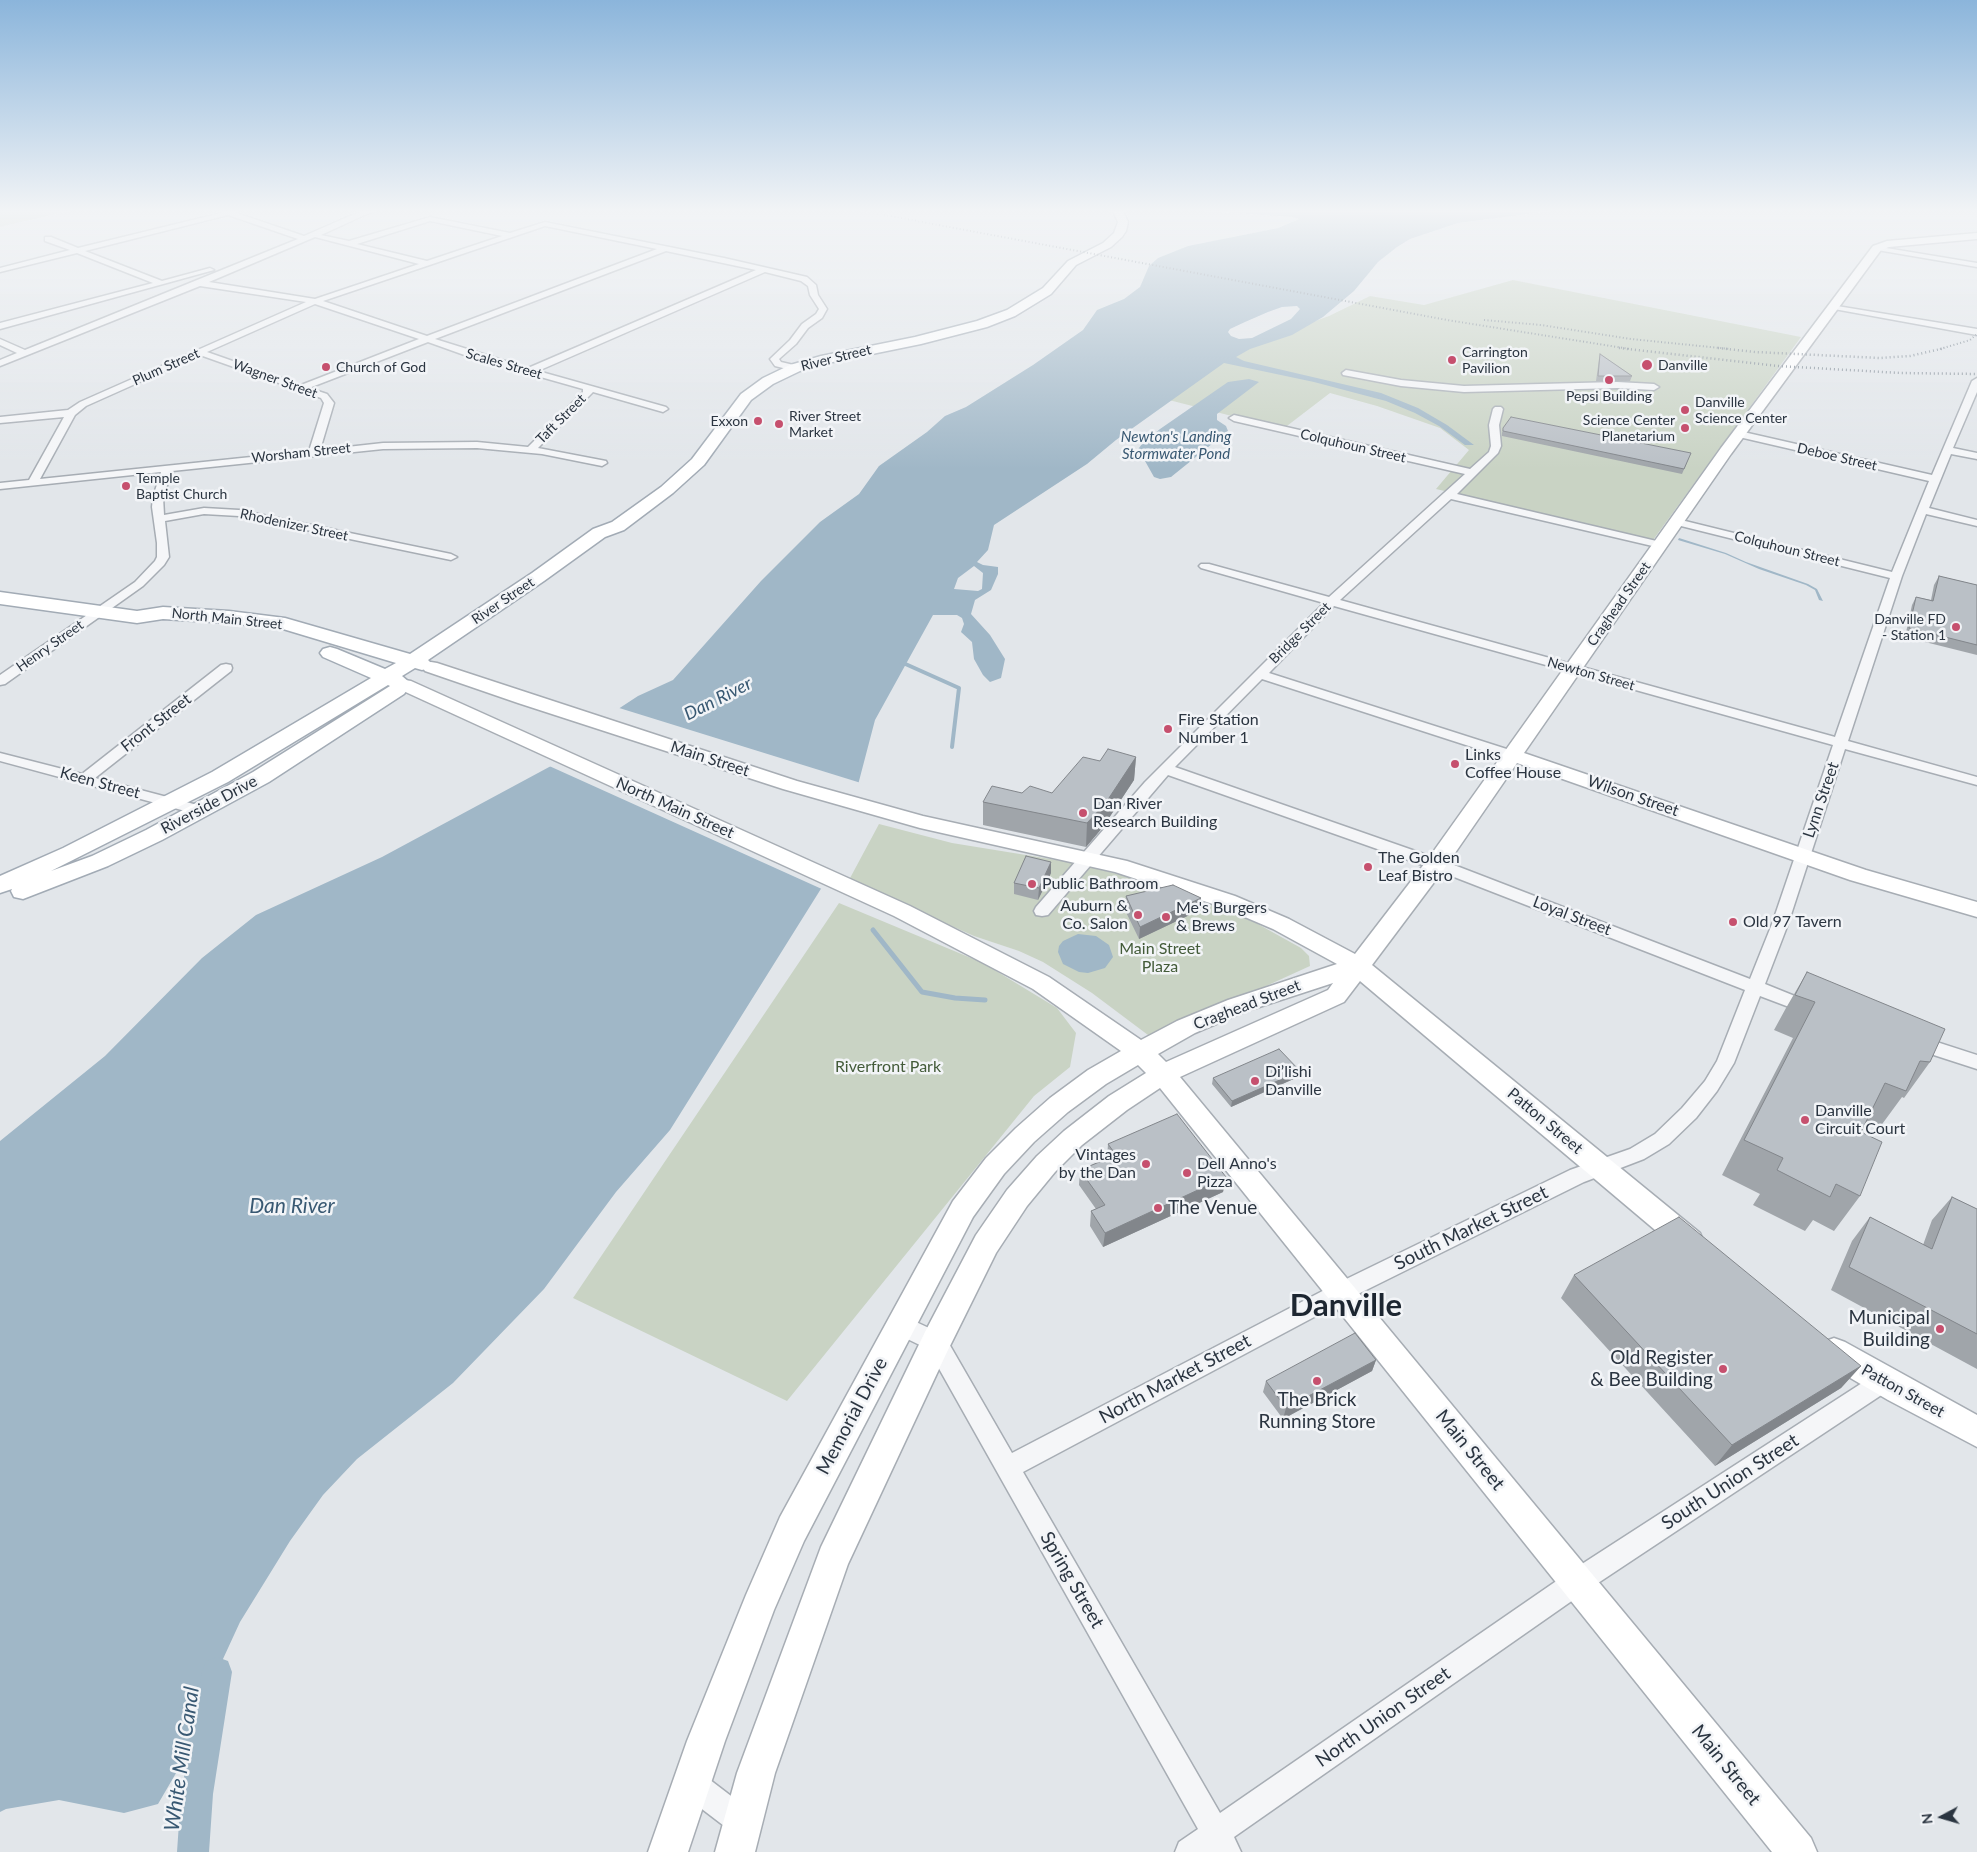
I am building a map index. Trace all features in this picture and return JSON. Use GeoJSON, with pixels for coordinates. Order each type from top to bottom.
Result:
{"type":"FeatureCollection","features":[{"type":"Feature","properties":{"kind":"main road","name":"River Street"},"geometry":{"type":"LineString","coordinates":[[397,681],[615,536],[618,526],[687,474],[746,397],[768,381],[795,368],[832,357],[938,336],[982,324],[1011,313],[1040,295]]}},
{"type":"Feature","properties":{"kind":"main road","name":"Craghead Street"},"geometry":{"type":"LineString","coordinates":[[1163,1074],[1336,996],[1436,864],[1739,434],[1843,295]]}},
{"type":"Feature","properties":{"kind":"main road","name":"North Main Street"},"geometry":{"type":"LineString","coordinates":[[0,598],[137,617],[163,613],[229,617],[285,624],[422,664]]}},
{"type":"Feature","properties":{"kind":"main road","name":"North Main Street"},"geometry":{"type":"LineString","coordinates":[[137,617],[152,624],[273,640],[308,647],[337,655],[397,681],[902,911],[1041,983],[1140,1052]]}},
{"type":"Feature","properties":{"kind":"main road","name":"Main Street"},"geometry":{"type":"LineString","coordinates":[[422,664],[765,777],[920,822],[1088,858]]}},
{"type":"Feature","properties":{"kind":"main road","name":"Riverside Drive"},"geometry":{"type":"LineString","coordinates":[[0,885],[71,853],[220,777],[397,681]]}},
{"type":"Feature","properties":{"kind":"main road","name":"Riverside Drive"},"geometry":{"type":"LineString","coordinates":[[0,901],[100,860],[154,835],[261,777],[397,681]]}},
{"type":"Feature","properties":{"kind":"main road","name":"Wilson Street"},"geometry":{"type":"LineString","coordinates":[[1511,755],[1858,874],[1977,910]]}},
{"type":"Feature","properties":{"kind":"main road","name":"Patton Street"},"geometry":{"type":"LineString","coordinates":[[1088,858],[1172,882],[1227,902],[1281,924],[1358,966],[1711,1260]]}},
{"type":"Feature","properties":{"kind":"main road","name":"Craghead Street"},"geometry":{"type":"LineString","coordinates":[[1140,1052],[1186,1027],[1236,1006],[1358,966]]}},
{"type":"Feature","properties":{"kind":"main road","name":"Main Street"},"geometry":{"type":"LineString","coordinates":[[1140,1052],[1163,1074],[1797,1852]]}},
{"type":"Feature","properties":{"kind":"main road","name":"Memorial Drive"},"geometry":{"type":"LineString","coordinates":[[668,1852],[691,1783],[758,1607],[792,1529],[963,1209],[995,1166],[1025,1135],[1060,1105],[1097,1078],[1140,1052]]}},
{"type":"Feature","properties":{"kind":"main road"},"geometry":{"type":"LineString","coordinates":[[735,1852],[756,1773],[833,1558],[936,1342],[986,1244],[1017,1198],[1046,1164],[1073,1138],[1118,1103],[1163,1074]]}},
{"type":"Feature","properties":{"kind":"main road","name":"Patton Street"},"geometry":{"type":"LineString","coordinates":[[1812,1338],[1884,1381],[1977,1432]]}},
{"type":"Feature","properties":{"kind":"street"},"geometry":{"type":"LineString","coordinates":[[0,326],[114,295]]}},
{"type":"Feature","properties":{"kind":"street"},"geometry":{"type":"LineString","coordinates":[[0,363],[169,295]]}},
{"type":"Feature","properties":{"kind":"street","name":"Scales Street"},"geometry":{"type":"LineString","coordinates":[[275,295],[315,302],[428,341],[663,409]]}},
{"type":"Feature","properties":{"kind":"street","name":"Plum Street"},"geometry":{"type":"LineString","coordinates":[[33,482],[71,413],[88,401],[198,352],[334,295]]}},
{"type":"Feature","properties":{"kind":"street"},"geometry":{"type":"LineString","coordinates":[[303,387],[545,295]]}},
{"type":"Feature","properties":{"kind":"street"},"geometry":{"type":"LineString","coordinates":[[529,371],[704,295]]}},
{"type":"Feature","properties":{"kind":"street","name":"Plum Street"},"geometry":{"type":"LineString","coordinates":[[795,368],[778,364],[774,359],[793,342],[805,326],[822,313],[822,306],[814,295]]}},
{"type":"Feature","properties":{"kind":"street"},"geometry":{"type":"LineString","coordinates":[[1834,307],[1977,332]]}},
{"type":"Feature","properties":{"kind":"street"},"geometry":{"type":"LineString","coordinates":[[0,342],[25,353]]}},
{"type":"Feature","properties":{"kind":"street","name":"Wagner Street"},"geometry":{"type":"LineString","coordinates":[[198,352],[303,387],[324,396],[329,403],[314,452]]}},
{"type":"Feature","properties":{"kind":"street"},"geometry":{"type":"LineString","coordinates":[[1346,372],[1390,381],[1464,389],[1617,385],[1654,387]]}},
{"type":"Feature","properties":{"kind":"street","name":"Lynn Street"},"geometry":{"type":"LineString","coordinates":[[1601,1168],[1637,1154],[1662,1139],[1689,1113],[1711,1086],[1725,1063],[1780,924],[1896,576],[1935,479],[1973,403],[1977,381]]}},
{"type":"Feature","properties":{"kind":"street","name":"Taft Street"},"geometry":{"type":"LineString","coordinates":[[530,450],[588,393],[588,388]]}},
{"type":"Feature","properties":{"kind":"street","name":"Bridge Street"},"geometry":{"type":"LineString","coordinates":[[1042,911],[1166,769],[1332,602],[1450,495],[1493,453],[1496,446],[1494,424],[1498,409]]}},
{"type":"Feature","properties":{"kind":"street"},"geometry":{"type":"LineString","coordinates":[[0,420],[71,413]]}},
{"type":"Feature","properties":{"kind":"street","name":"Colquhoun Street"},"geometry":{"type":"LineString","coordinates":[[1234,418],[1472,473]]}},
{"type":"Feature","properties":{"kind":"street","name":"Deboe Street"},"geometry":{"type":"LineString","coordinates":[[1739,434],[1935,479]]}},
{"type":"Feature","properties":{"kind":"street","name":"Worsham Street"},"geometry":{"type":"LineString","coordinates":[[0,486],[314,452],[422,444],[477,445],[530,450],[602,463]]}},
{"type":"Feature","properties":{"kind":"street"},"geometry":{"type":"LineString","coordinates":[[1948,450],[1977,456]]}},
{"type":"Feature","properties":{"kind":"street"},"geometry":{"type":"LineString","coordinates":[[160,519],[156,507],[168,468]]}},
{"type":"Feature","properties":{"kind":"street"},"geometry":{"type":"LineString","coordinates":[[1450,495],[1661,545]]}},
{"type":"Feature","properties":{"kind":"street"},"geometry":{"type":"LineString","coordinates":[[1923,510],[1977,523]]}},
{"type":"Feature","properties":{"kind":"street","name":"Rhodenizer Street"},"geometry":{"type":"LineString","coordinates":[[160,519],[196,512],[239,513],[451,557]]}},
{"type":"Feature","properties":{"kind":"street","name":"Henry Street"},"geometry":{"type":"LineString","coordinates":[[0,681],[139,584],[160,563],[163,558],[163,543],[160,519]]}},
{"type":"Feature","properties":{"kind":"street","name":"Colquhoun Street"},"geometry":{"type":"LineString","coordinates":[[1677,522],[1896,576]]}},
{"type":"Feature","properties":{"kind":"street","name":"Newton Street"},"geometry":{"type":"LineString","coordinates":[[1205,566],[1977,781]]}},
{"type":"Feature","properties":{"kind":"street","name":"Front Street"},"geometry":{"type":"LineString","coordinates":[[86,778],[226,668]]}},
{"type":"Feature","properties":{"kind":"street","name":"Wilson Street"},"geometry":{"type":"LineString","coordinates":[[1260,674],[1511,755]]}},
{"type":"Feature","properties":{"kind":"street","name":"Keen Street"},"geometry":{"type":"LineString","coordinates":[[0,757],[86,778],[200,810]]}},
{"type":"Feature","properties":{"kind":"street","name":"Loyal Street"},"geometry":{"type":"LineString","coordinates":[[1166,769],[1436,864],[1662,950],[1754,988],[1828,1014]]}},
{"type":"Feature","properties":{"kind":"street"},"geometry":{"type":"LineString","coordinates":[[1902,1038],[1977,1062]]}},
{"type":"Feature","properties":{"kind":"street","name":"South Market Street"},"geometry":{"type":"LineString","coordinates":[[1342,1292],[1577,1176],[1601,1168]]}},
{"type":"Feature","properties":{"kind":"street","name":"North Market Street"},"geometry":{"type":"LineString","coordinates":[[1008,1467],[1192,1368],[1342,1292]]}},
{"type":"Feature","properties":{"kind":"street"},"geometry":{"type":"LineString","coordinates":[[901,1324],[936,1342]]}},
{"type":"Feature","properties":{"kind":"street","name":"Spring Street"},"geometry":{"type":"LineString","coordinates":[[936,1342],[1221,1842]]}},
{"type":"Feature","properties":{"kind":"street","name":"South Union Street"},"geometry":{"type":"LineString","coordinates":[[1577,1582],[1884,1381]]}},
{"type":"Feature","properties":{"kind":"street","name":"North Union Street"},"geometry":{"type":"LineString","coordinates":[[1189,1852],[1221,1842],[1577,1582]]}},
{"type":"Feature","properties":{"kind":"street"},"geometry":{"type":"LineString","coordinates":[[691,1783],[742,1822]]}},
{"type":"Feature","properties":{"kind":"green space"},"geometry":{"type":"Polygon","coordinates":[[[1458,295],[1591,295],[1801,337],[1653,540],[1436,489],[1469,450],[1440,428],[1377,406],[1330,393],[1283,429],[1157,397],[1269,338],[1329,316],[1370,296],[1424,305],[1458,295]]]}},
{"type":"Feature","properties":{"kind":"green space","name":"Main Street Plaza"},"geometry":{"type":"Polygon","coordinates":[[[879,824],[952,843],[1069,862],[1162,885],[1256,923],[1301,948],[1309,956],[1310,966],[1152,1038],[1092,993],[1043,962],[1019,951],[974,936],[849,880],[879,824]]]}},
{"type":"Feature","properties":{"kind":"green space","name":"Riverfront Park"},"geometry":{"type":"Polygon","coordinates":[[[839,903],[983,963],[1057,1008],[1076,1033],[1070,1067],[1034,1096],[787,1401],[573,1298],[839,903]]]}},
{"type":"Feature","properties":{"kind":"water","name":"Dan River"},"geometry":{"type":"Polygon","coordinates":[[[1129,295],[1349,295],[1323,317],[1292,335],[1250,349],[1236,357],[1244,361],[1381,393],[1418,408],[1447,425],[1474,445],[1465,445],[1439,426],[1415,413],[1386,401],[1314,382],[1224,363],[1116,440],[1087,464],[994,525],[988,550],[977,562],[983,565],[998,567],[998,574],[991,590],[975,600],[971,614],[990,635],[1005,659],[1001,678],[990,682],[983,675],[974,659],[972,642],[961,632],[964,624],[962,618],[957,615],[933,615],[875,720],[848,823],[844,852],[670,1130],[616,1192],[544,1289],[453,1383],[357,1459],[323,1495],[290,1541],[240,1622],[217,1672],[186,1756],[158,1804],[124,1813],[59,1800],[6,1809],[0,1812],[0,1141],[105,1056],[202,958],[256,915],[382,857],[551,766],[583,732],[638,696],[673,680],[761,581],[820,522],[859,494],[879,466],[927,432],[945,416],[966,407],[1033,365],[1083,330],[1097,310],[1129,295]],[[1297,306],[1282,307],[1230,329],[1228,332],[1231,336],[1239,339],[1252,338],[1291,319],[1300,309],[1297,306]],[[974,566],[958,578],[954,589],[978,591],[982,589],[983,573],[974,566]]]}},
{"type":"Feature","properties":{"kind":"water","name":"Newton's Landing Stormwater Pond"},"geometry":{"type":"Polygon","coordinates":[[[1249,379],[1259,382],[1217,414],[1217,420],[1226,426],[1228,431],[1171,477],[1160,479],[1154,477],[1145,461],[1136,452],[1142,444],[1160,429],[1228,382],[1249,379]]]}},
{"type":"Feature","properties":{"kind":"water"},"geometry":{"type":"Polygon","coordinates":[[[1679,538],[1726,553],[1808,584],[1817,589],[1823,601],[1819,600],[1815,590],[1806,585],[1759,569],[1725,554],[1678,540],[1679,538]]]}},
{"type":"Feature","properties":{"kind":"water"},"geometry":{"type":"Polygon","coordinates":[[[1078,934],[1096,936],[1109,945],[1113,957],[1105,968],[1088,973],[1079,972],[1063,964],[1058,952],[1059,946],[1063,941],[1078,934]]]}},
{"type":"Feature","properties":{"kind":"pier"},"geometry":{"type":"Polygon","coordinates":[[[616,707],[861,783],[850,824],[847,853],[824,890],[547,765],[582,730],[616,707]]]}},
{"type":"Feature","properties":{"kind":"building"},"geometry":{"type":"Polygon","coordinates":[[[1600,354],[1632,376],[1598,376],[1600,354]]]}},
{"type":"Feature","properties":{"kind":"building"},"geometry":{"type":"Polygon","coordinates":[[[1511,417],[1691,453],[1684,469],[1503,431],[1511,417]]]}},
{"type":"Feature","properties":{"kind":"building","name":"Danville FD - Station 1"},"geometry":{"type":"Polygon","coordinates":[[[1939,576],[1977,585],[1977,645],[1909,628],[1916,597],[1933,601],[1939,576]]]}},
{"type":"Feature","properties":{"kind":"building"},"geometry":{"type":"Polygon","coordinates":[[[1108,749],[1136,757],[1105,804],[1087,823],[983,802],[992,786],[1022,793],[1030,786],[1052,793],[1083,757],[1100,761],[1108,749]]]}},
{"type":"Feature","properties":{"kind":"building"},"geometry":{"type":"Polygon","coordinates":[[[1026,856],[1051,862],[1039,888],[1014,883],[1026,856]]]}},
{"type":"Feature","properties":{"kind":"building"},"geometry":{"type":"Polygon","coordinates":[[[1173,885],[1201,898],[1140,927],[1126,896],[1173,885]]]}},
{"type":"Feature","properties":{"kind":"building","name":"Danville Circuit Court"},"geometry":{"type":"Polygon","coordinates":[[[1807,972],[1945,1029],[1930,1062],[1920,1061],[1906,1091],[1885,1083],[1861,1132],[1882,1142],[1860,1196],[1836,1184],[1830,1197],[1777,1170],[1783,1158],[1744,1140],[1815,1002],[1795,995],[1807,972]]]}},
{"type":"Feature","properties":{"kind":"building","name":"Di’lishi Danville"},"geometry":{"type":"Polygon","coordinates":[[[1279,1049],[1300,1071],[1232,1101],[1213,1078],[1279,1049]]]}},
{"type":"Feature","properties":{"kind":"building"},"geometry":{"type":"Polygon","coordinates":[[[1177,1114],[1226,1177],[1105,1233],[1091,1211],[1105,1205],[1080,1170],[1116,1155],[1108,1144],[1177,1114]]]}},
{"type":"Feature","properties":{"kind":"building"},"geometry":{"type":"Polygon","coordinates":[[[1952,1197],[1977,1209],[1977,1334],[1849,1267],[1870,1217],[1932,1249],[1952,1197]]]}},
{"type":"Feature","properties":{"kind":"building","name":"Old Register & Bee Building"},"geometry":{"type":"Polygon","coordinates":[[[1679,1217],[1861,1366],[1732,1445],[1574,1275],[1679,1217]]]}},
{"type":"Feature","properties":{"kind":"building","name":"The Brick Running Store"},"geometry":{"type":"Polygon","coordinates":[[[1355,1333],[1376,1360],[1286,1408],[1266,1381],[1355,1333]]]}},
{"type":"Feature","properties":{"kind":"waterway"},"geometry":{"type":"LineString","coordinates":[[901,662],[959,688],[952,747]]}},
{"type":"Feature","properties":{"kind":"waterway"},"geometry":{"type":"LineString","coordinates":[[873,930],[922,992],[955,998],[985,1000]]}},
{"type":"Feature","properties":{"kind":"waterway","name":"White Mill Canal"},"geometry":{"type":"LineString","coordinates":[[193,1852],[197,1794],[217,1672]]}},
{"type":"Feature","properties":{"kind":"railway"},"geometry":{"type":"LineString","coordinates":[[1315,295],[1447,320],[1630,349]]}},
{"type":"Feature","properties":{"kind":"railway"},"geometry":{"type":"LineString","coordinates":[[1484,320],[1541,325],[1631,339],[1730,349]]}},
{"type":"Feature","properties":{"kind":"railway"},"geometry":{"type":"LineString","coordinates":[[1940,349],[1970,340],[1977,334]]}},
{"type":"Feature","properties":{"kind":"railway"},"geometry":{"type":"LineString","coordinates":[[1619,348],[1778,366],[1901,373],[1977,374]]}},
{"type":"Feature","properties":{"kind":"railway"},"geometry":{"type":"LineString","coordinates":[[1718,348],[1755,352],[1880,358],[1910,356],[1945,348]]}},
{"type":"Feature","properties":{"kind":"place","name":"Carrington Pavilion"},"geometry":{"type":"Point","coordinates":[1452,360]}},
{"type":"Feature","properties":{"kind":"place","name":"Danville"},"geometry":{"type":"Point","coordinates":[1647,365]}},
{"type":"Feature","properties":{"kind":"place","name":"Church of God"},"geometry":{"type":"Point","coordinates":[326,367]}},
{"type":"Feature","properties":{"kind":"place","name":"Pepsi Building"},"geometry":{"type":"Point","coordinates":[1609,380]}},
{"type":"Feature","properties":{"kind":"place","name":"Danville Science Center"},"geometry":{"type":"Point","coordinates":[1685,410]}},
{"type":"Feature","properties":{"kind":"place","name":"Exxon"},"geometry":{"type":"Point","coordinates":[758,421]}},
{"type":"Feature","properties":{"kind":"place","name":"River Street Market"},"geometry":{"type":"Point","coordinates":[779,424]}},
{"type":"Feature","properties":{"kind":"place","name":"Science Center Planetarium"},"geometry":{"type":"Point","coordinates":[1685,428]}},
{"type":"Feature","properties":{"kind":"place","name":"Temple Baptist Church"},"geometry":{"type":"Point","coordinates":[126,486]}},
{"type":"Feature","properties":{"kind":"place","name":"Danville FD - Station 1"},"geometry":{"type":"Point","coordinates":[1956,627]}},
{"type":"Feature","properties":{"kind":"place","name":"Fire Station Number 1"},"geometry":{"type":"Point","coordinates":[1168,729]}},
{"type":"Feature","properties":{"kind":"place","name":"Links Coffee House"},"geometry":{"type":"Point","coordinates":[1455,764]}},
{"type":"Feature","properties":{"kind":"place","name":"Dan River Research Building"},"geometry":{"type":"Point","coordinates":[1083,813]}},
{"type":"Feature","properties":{"kind":"place","name":"The Golden Leaf Bistro"},"geometry":{"type":"Point","coordinates":[1368,867]}},
{"type":"Feature","properties":{"kind":"place","name":"Public Bathroom"},"geometry":{"type":"Point","coordinates":[1032,884]}},
{"type":"Feature","properties":{"kind":"place","name":"Auburn & Co. Salon"},"geometry":{"type":"Point","coordinates":[1138,915]}},
{"type":"Feature","properties":{"kind":"place","name":"Me's Burgers & Brews"},"geometry":{"type":"Point","coordinates":[1166,917]}},
{"type":"Feature","properties":{"kind":"place","name":"Old 97 Tavern"},"geometry":{"type":"Point","coordinates":[1733,922]}},
{"type":"Feature","properties":{"kind":"place","name":"Di’lishi Danville"},"geometry":{"type":"Point","coordinates":[1255,1081]}},
{"type":"Feature","properties":{"kind":"place","name":"Danville Circuit Court"},"geometry":{"type":"Point","coordinates":[1805,1120]}},
{"type":"Feature","properties":{"kind":"place","name":"Vintages by the Dan"},"geometry":{"type":"Point","coordinates":[1146,1164]}},
{"type":"Feature","properties":{"kind":"place","name":"Dell Anno's Pizza"},"geometry":{"type":"Point","coordinates":[1187,1173]}},
{"type":"Feature","properties":{"kind":"place","name":"The Venue"},"geometry":{"type":"Point","coordinates":[1158,1208]}},
{"type":"Feature","properties":{"kind":"place","name":"Municipal Building"},"geometry":{"type":"Point","coordinates":[1940,1329]}},
{"type":"Feature","properties":{"kind":"place","name":"Old Register & Bee Building"},"geometry":{"type":"Point","coordinates":[1723,1369]}},
{"type":"Feature","properties":{"kind":"place","name":"The Brick Running Store"},"geometry":{"type":"Point","coordinates":[1317,1381]}},
{"type":"Feature","properties":{"kind":"district","name":"Danville"},"geometry":{"type":"Point","coordinates":[1346,1306]}}]}
